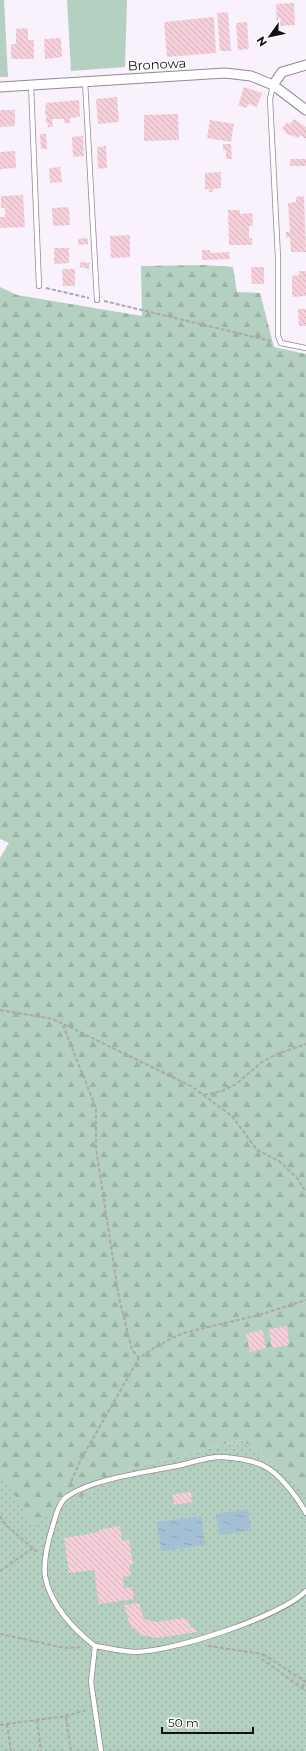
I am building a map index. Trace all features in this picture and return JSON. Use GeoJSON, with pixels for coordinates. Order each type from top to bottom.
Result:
{"type":"FeatureCollection","features":[{"type":"Feature","properties":{"kind":"street"},"geometry":{"type":"LineString","coordinates":[[273,85],[282,72],[306,65]]}},
{"type":"Feature","properties":{"kind":"street","name":"Bronowa"},"geometry":{"type":"LineString","coordinates":[[0,87],[225,73],[251,76],[273,85],[306,110]]}},
{"type":"Feature","properties":{"kind":"lane"},"geometry":{"type":"LineString","coordinates":[[85,81],[97,300]]}},
{"type":"Feature","properties":{"kind":"lane"},"geometry":{"type":"LineString","coordinates":[[31,84],[39,286]]}},
{"type":"Feature","properties":{"kind":"lane"},"geometry":{"type":"LineString","coordinates":[[273,85],[270,98],[278,258],[278,336],[281,343],[306,348]]}},
{"type":"Feature","properties":{"kind":"lane"},"geometry":{"type":"LineString","coordinates":[[306,1513],[283,1482],[264,1466],[222,1457],[118,1478],[92,1485],[67,1496],[60,1505],[54,1520],[45,1559],[45,1576],[51,1594],[58,1607],[77,1632],[95,1646],[134,1652],[157,1650],[203,1639],[274,1612],[299,1598],[306,1591]]}},
{"type":"Feature","properties":{"kind":"lane"},"geometry":{"type":"LineString","coordinates":[[95,1646],[91,1682],[101,1751]]}},
{"type":"Feature","properties":{"kind":"path"},"geometry":{"type":"LineString","coordinates":[[39,286],[281,343]]}},
{"type":"Feature","properties":{"kind":"path"},"geometry":{"type":"LineString","coordinates":[[0,1010],[53,1019],[168,1074],[204,1095],[232,1116],[257,1150],[279,1162],[297,1178],[306,1192]]}},
{"type":"Feature","properties":{"kind":"path"},"geometry":{"type":"LineString","coordinates":[[63,1025],[96,1108],[96,1149],[119,1298],[132,1350],[139,1358]]}},
{"type":"Feature","properties":{"kind":"path"},"geometry":{"type":"LineString","coordinates":[[204,1095],[222,1091],[236,1084],[262,1062],[277,1054],[306,1044]]}},
{"type":"Feature","properties":{"kind":"path"},"geometry":{"type":"LineString","coordinates":[[67,1496],[70,1484],[80,1461],[139,1358],[154,1347],[183,1333],[259,1315],[306,1300]]}},
{"type":"Feature","properties":{"kind":"path"},"geometry":{"type":"LineString","coordinates":[[0,1516],[6,1525],[45,1559]]}},
{"type":"Feature","properties":{"kind":"path"},"geometry":{"type":"LineString","coordinates":[[0,1571],[33,1548]]}},
{"type":"Feature","properties":{"kind":"path"},"geometry":{"type":"LineString","coordinates":[[0,1634],[65,1648],[95,1646]]}},
{"type":"Feature","properties":{"kind":"path"},"geometry":{"type":"LineString","coordinates":[[203,1639],[204,1645],[263,1654],[306,1682],[302,1688]]}},
{"type":"Feature","properties":{"kind":"path"},"geometry":{"type":"LineString","coordinates":[[263,1654],[262,1659],[306,1691]]}},
{"type":"Feature","properties":{"kind":"path"},"geometry":{"type":"LineString","coordinates":[[0,1725],[66,1716],[95,1708]]}},
{"type":"Feature","properties":{"kind":"path"},"geometry":{"type":"LineString","coordinates":[[66,1716],[71,1751]]}},
{"type":"Feature","properties":{"kind":"path"},"geometry":{"type":"LineString","coordinates":[[37,1720],[41,1751]]}},
{"type":"Feature","properties":{"kind":"path"},"geometry":{"type":"LineString","coordinates":[[7,1724],[11,1751]]}},
{"type":"Feature","properties":{"kind":"green space"},"geometry":{"type":"Polygon","coordinates":[[[0,0],[4,0],[8,77],[0,77],[0,0]]]}},
{"type":"Feature","properties":{"kind":"green space"},"geometry":{"type":"Polygon","coordinates":[[[67,0],[127,0],[125,67],[71,71],[67,0]]]}},
{"type":"Feature","properties":{"kind":"green space"},"geometry":{"type":"Polygon","coordinates":[[[204,265],[233,267],[237,292],[260,293],[274,347],[306,354],[306,1491],[242,1440],[132,1468],[32,1526],[0,1471],[0,858],[9,843],[0,839],[0,287],[17,295],[142,316],[141,266],[204,265]]]}},
{"type":"Feature","properties":{"kind":"green space"},"geometry":{"type":"Polygon","coordinates":[[[242,1440],[306,1491],[306,1751],[0,1751],[0,1471],[32,1525],[132,1468],[242,1440]]]}},
{"type":"Feature","properties":{"kind":"water"},"geometry":{"type":"Polygon","coordinates":[[[248,1509],[251,1530],[219,1535],[216,1514],[248,1509]]]}},
{"type":"Feature","properties":{"kind":"water"},"geometry":{"type":"Polygon","coordinates":[[[201,1516],[205,1545],[161,1551],[157,1522],[201,1516]]]}},
{"type":"Feature","properties":{"kind":"building"},"geometry":{"type":"Polygon","coordinates":[[[294,3],[295,25],[277,26],[276,4],[294,3]]]}},
{"type":"Feature","properties":{"kind":"building"},"geometry":{"type":"Polygon","coordinates":[[[228,12],[231,51],[220,51],[217,13],[228,12]]]}},
{"type":"Feature","properties":{"kind":"building"},"geometry":{"type":"Polygon","coordinates":[[[214,17],[216,53],[167,57],[164,22],[214,17]]]}},
{"type":"Feature","properties":{"kind":"building"},"geometry":{"type":"Polygon","coordinates":[[[247,22],[249,49],[238,50],[236,23],[247,22]]]}},
{"type":"Feature","properties":{"kind":"building"},"geometry":{"type":"Polygon","coordinates":[[[28,28],[28,40],[34,40],[34,59],[11,59],[11,44],[16,44],[16,29],[28,28]]]}},
{"type":"Feature","properties":{"kind":"building"},"geometry":{"type":"Polygon","coordinates":[[[61,38],[62,57],[45,59],[44,39],[61,38]]]}},
{"type":"Feature","properties":{"kind":"building"},"geometry":{"type":"Polygon","coordinates":[[[244,87],[262,93],[257,107],[248,104],[247,108],[238,106],[244,87]]]}},
{"type":"Feature","properties":{"kind":"building"},"geometry":{"type":"Polygon","coordinates":[[[117,97],[119,122],[98,124],[96,99],[117,97]]]}},
{"type":"Feature","properties":{"kind":"building"},"geometry":{"type":"Polygon","coordinates":[[[79,100],[80,117],[70,118],[70,123],[64,123],[64,119],[52,119],[53,127],[48,127],[47,122],[45,122],[47,115],[45,115],[46,103],[79,100]]]}},
{"type":"Feature","properties":{"kind":"building"},"geometry":{"type":"Polygon","coordinates":[[[0,110],[15,110],[15,126],[0,127],[0,110]]]}},
{"type":"Feature","properties":{"kind":"building"},"geometry":{"type":"Polygon","coordinates":[[[178,114],[179,140],[144,141],[144,115],[178,114]]]}},
{"type":"Feature","properties":{"kind":"building"},"geometry":{"type":"Polygon","coordinates":[[[294,119],[306,127],[306,139],[300,135],[298,138],[285,133],[286,131],[282,129],[287,122],[290,124],[294,119]]]}},
{"type":"Feature","properties":{"kind":"building"},"geometry":{"type":"Polygon","coordinates":[[[210,120],[234,124],[231,142],[207,138],[210,120]]]}},
{"type":"Feature","properties":{"kind":"building"},"geometry":{"type":"Polygon","coordinates":[[[40,134],[46,134],[47,149],[41,149],[40,134]]]}},
{"type":"Feature","properties":{"kind":"building"},"geometry":{"type":"Polygon","coordinates":[[[83,136],[84,156],[73,157],[72,137],[83,136]]]}},
{"type":"Feature","properties":{"kind":"building"},"geometry":{"type":"Polygon","coordinates":[[[223,144],[231,144],[232,159],[226,159],[226,150],[223,150],[223,144]]]}},
{"type":"Feature","properties":{"kind":"building"},"geometry":{"type":"Polygon","coordinates":[[[106,146],[107,168],[98,169],[97,147],[106,146]]]}},
{"type":"Feature","properties":{"kind":"building"},"geometry":{"type":"Polygon","coordinates":[[[15,151],[16,168],[0,169],[0,152],[15,151]]]}},
{"type":"Feature","properties":{"kind":"building"},"geometry":{"type":"Polygon","coordinates":[[[290,159],[306,159],[306,166],[290,166],[290,159]]]}},
{"type":"Feature","properties":{"kind":"building"},"geometry":{"type":"Polygon","coordinates":[[[60,167],[62,182],[50,183],[49,168],[60,167]]]}},
{"type":"Feature","properties":{"kind":"building"},"geometry":{"type":"Polygon","coordinates":[[[221,172],[221,188],[213,189],[213,192],[209,192],[209,189],[205,189],[205,173],[221,172]]]}},
{"type":"Feature","properties":{"kind":"building"},"geometry":{"type":"Polygon","coordinates":[[[23,195],[25,227],[0,228],[0,217],[5,217],[5,208],[1,208],[1,196],[23,195]]]}},
{"type":"Feature","properties":{"kind":"building"},"geometry":{"type":"Polygon","coordinates":[[[304,196],[306,252],[291,252],[290,237],[286,238],[286,232],[290,232],[288,203],[296,202],[296,197],[304,196]]]}},
{"type":"Feature","properties":{"kind":"building"},"geometry":{"type":"Polygon","coordinates":[[[69,207],[70,225],[53,226],[52,208],[69,207]]]}},
{"type":"Feature","properties":{"kind":"building"},"geometry":{"type":"Polygon","coordinates":[[[228,210],[240,210],[240,214],[252,213],[253,226],[249,226],[249,238],[252,238],[252,245],[229,245],[228,210]]]}},
{"type":"Feature","properties":{"kind":"building"},"geometry":{"type":"Polygon","coordinates":[[[130,235],[130,257],[111,258],[110,236],[130,235]]]}},
{"type":"Feature","properties":{"kind":"building"},"geometry":{"type":"Polygon","coordinates":[[[88,238],[88,244],[78,245],[78,239],[88,238]]]}},
{"type":"Feature","properties":{"kind":"building"},"geometry":{"type":"Polygon","coordinates":[[[54,248],[69,248],[69,263],[54,264],[54,248]]]}},
{"type":"Feature","properties":{"kind":"building"},"geometry":{"type":"Polygon","coordinates":[[[202,250],[210,250],[210,253],[229,252],[230,259],[202,260],[202,250]]]}},
{"type":"Feature","properties":{"kind":"building"},"geometry":{"type":"Polygon","coordinates":[[[80,262],[90,263],[89,269],[80,267],[80,262]]]}},
{"type":"Feature","properties":{"kind":"building"},"geometry":{"type":"Polygon","coordinates":[[[251,267],[264,267],[264,284],[252,284],[251,267]]]}},
{"type":"Feature","properties":{"kind":"building"},"geometry":{"type":"Polygon","coordinates":[[[62,269],[75,269],[75,286],[63,286],[62,269]]]}},
{"type":"Feature","properties":{"kind":"building"},"geometry":{"type":"Polygon","coordinates":[[[299,271],[306,271],[306,296],[292,297],[292,276],[299,275],[299,271]]]}},
{"type":"Feature","properties":{"kind":"building"},"geometry":{"type":"Polygon","coordinates":[[[298,309],[306,309],[306,326],[299,326],[298,309]]]}},
{"type":"Feature","properties":{"kind":"building"},"geometry":{"type":"Polygon","coordinates":[[[287,1326],[289,1345],[272,1348],[269,1329],[287,1326]]]}},
{"type":"Feature","properties":{"kind":"building"},"geometry":{"type":"Polygon","coordinates":[[[262,1330],[266,1348],[250,1352],[246,1334],[262,1330]]]}},
{"type":"Feature","properties":{"kind":"building"},"geometry":{"type":"Polygon","coordinates":[[[191,1492],[192,1502],[174,1505],[173,1494],[191,1492]]]}},
{"type":"Feature","properties":{"kind":"building"},"geometry":{"type":"Polygon","coordinates":[[[120,1526],[122,1541],[129,1540],[133,1564],[129,1564],[131,1576],[123,1577],[124,1588],[132,1587],[134,1599],[99,1604],[94,1570],[69,1573],[64,1538],[99,1532],[98,1530],[120,1526]]]}},
{"type":"Feature","properties":{"kind":"building"},"geometry":{"type":"Polygon","coordinates":[[[139,1603],[143,1617],[147,1620],[157,1622],[185,1618],[190,1622],[190,1628],[194,1627],[197,1632],[158,1638],[140,1635],[130,1626],[124,1605],[139,1603]]]}}]}
